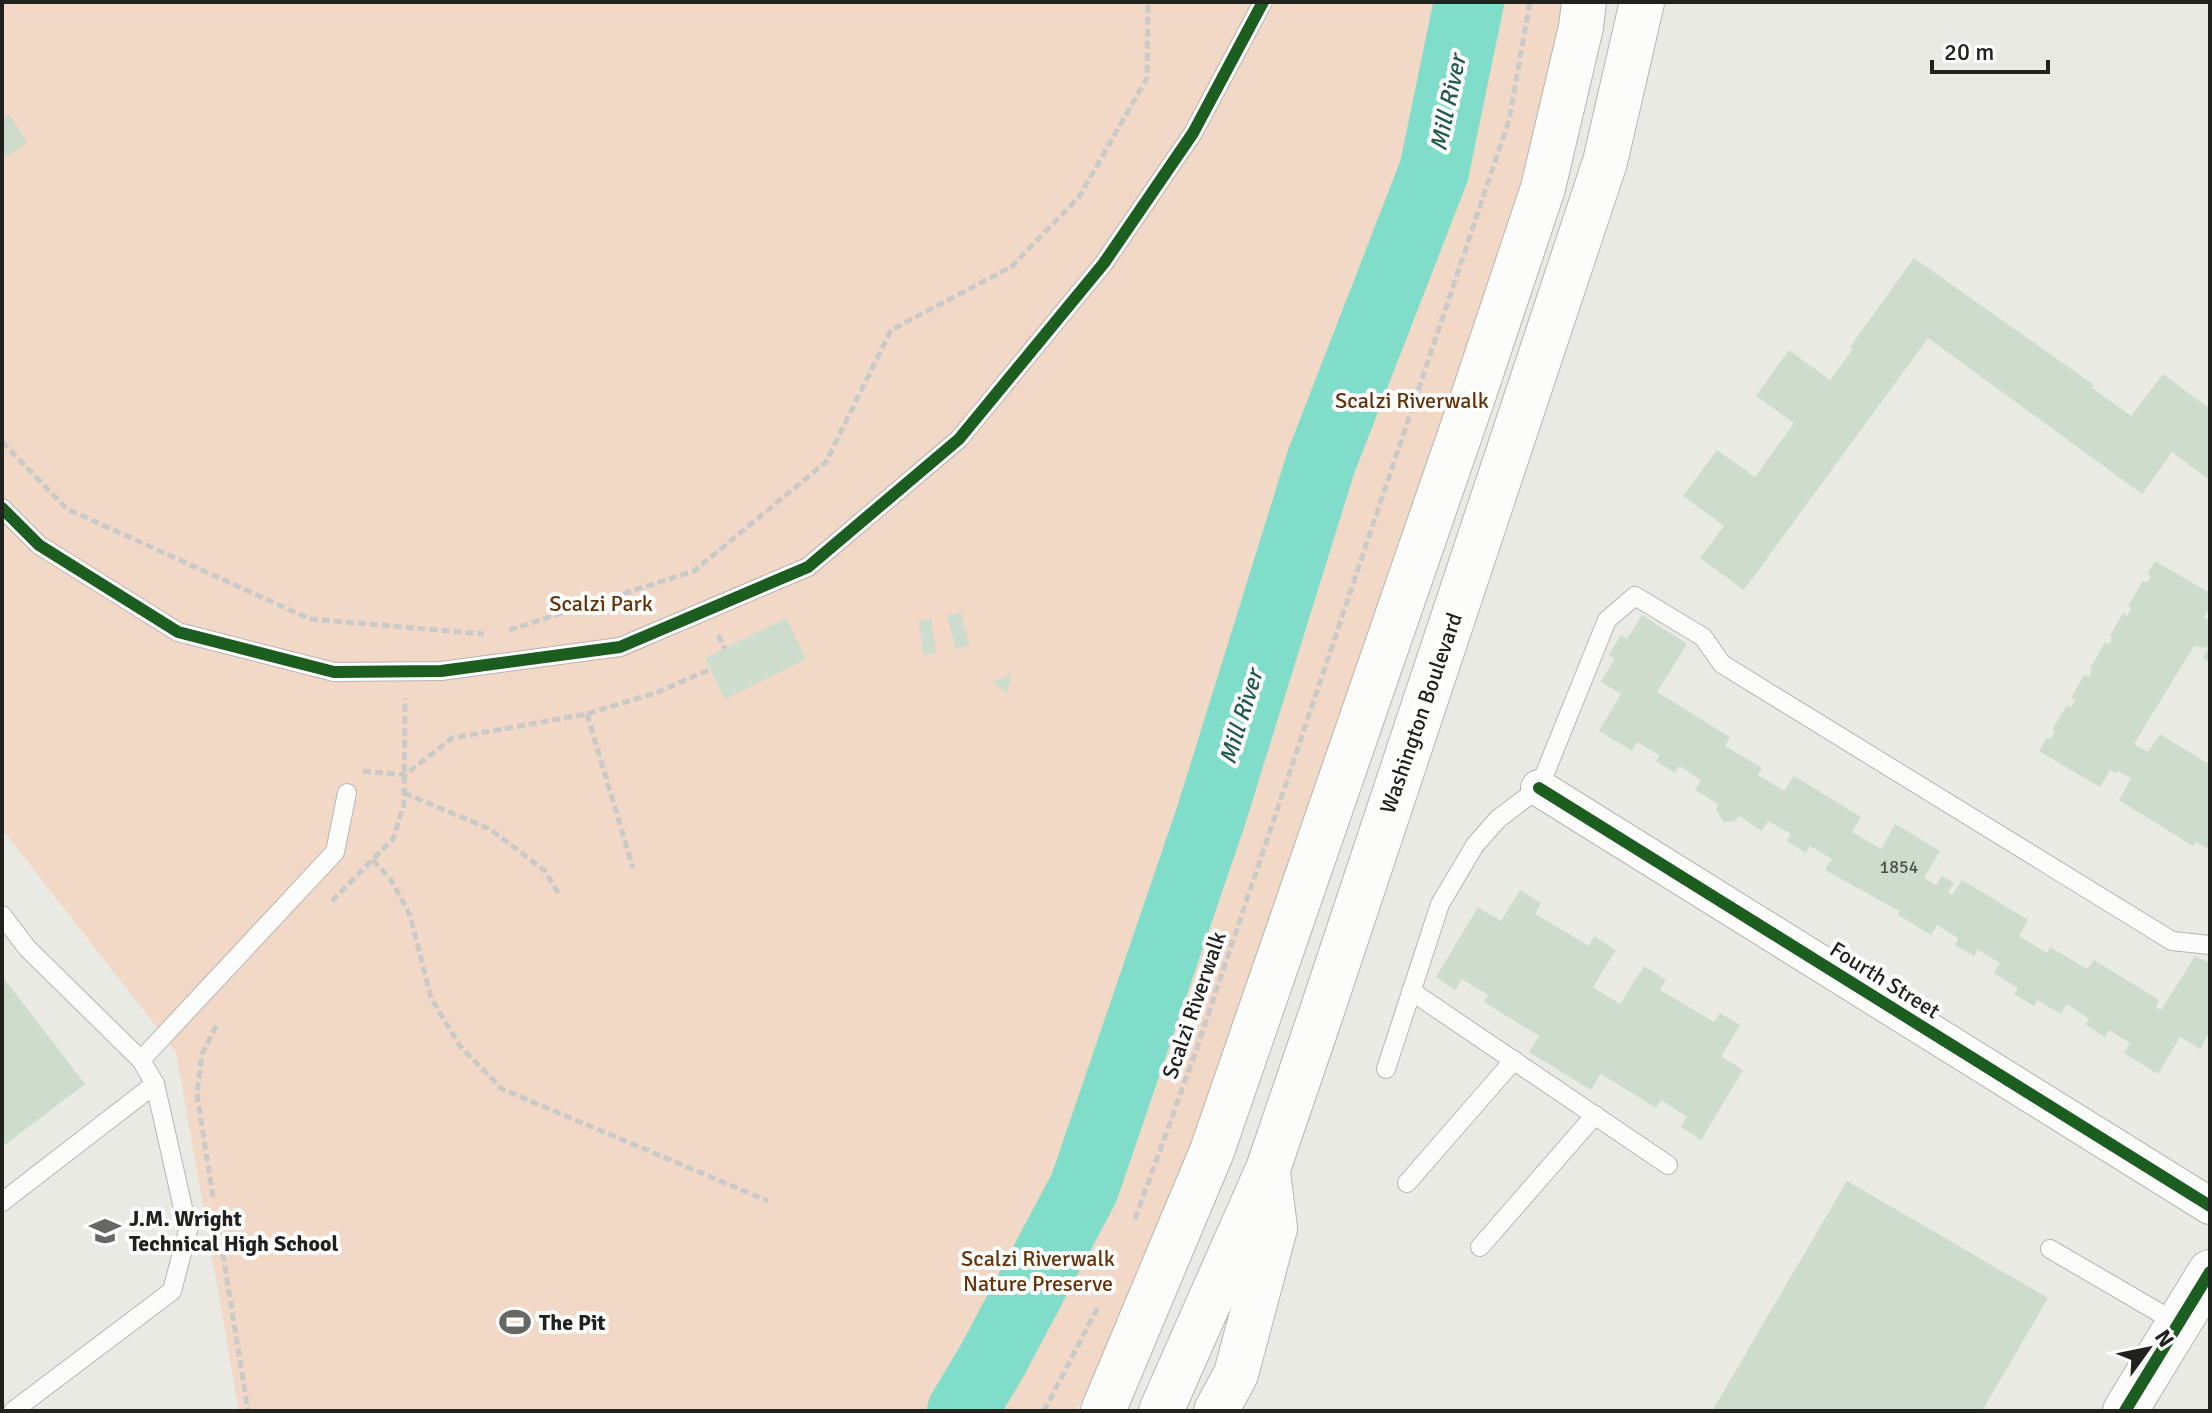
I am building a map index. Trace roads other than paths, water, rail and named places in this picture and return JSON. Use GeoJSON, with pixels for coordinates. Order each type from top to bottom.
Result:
{"type":"FeatureCollection","features":[{"type":"Feature","properties":{"kind":"main road"},"geometry":{"type":"LineString","coordinates":[[1103,1411],[1212,1151],[1473,397],[1543,188],[1581,27],[1584,2]]}},
{"type":"Feature","properties":{"kind":"main road","name":"Washington Boulevard"},"geometry":{"type":"LineString","coordinates":[[1161,1411],[1268,1169],[1605,162],[1642,2]]}},
{"type":"Feature","properties":{"kind":"main road"},"geometry":{"type":"LineString","coordinates":[[1216,1411],[1236,1374],[1275,1228],[1268,1169]]}},
{"type":"Feature","properties":{"kind":"main road"},"geometry":{"type":"LineString","coordinates":[[2125,1411],[2210,1272]]}},
{"type":"Feature","properties":{"kind":"street","name":"Fourth Street"},"geometry":{"type":"LineString","coordinates":[[1539,788],[2210,1206]]}},
{"type":"Feature","properties":{"kind":"lane"},"geometry":{"type":"LineString","coordinates":[[2,508],[39,545],[178,632],[334,672],[441,671],[620,647],[808,567],[959,439],[1104,263],[1193,133],[1263,2]]}},
{"type":"Feature","properties":{"kind":"lane"},"geometry":{"type":"LineString","coordinates":[[1386,1069],[1440,904],[1475,845],[1498,819],[1539,788],[1607,620],[1618,607],[1635,596],[1703,637],[1722,664],[2172,941],[2210,945]]}},
{"type":"Feature","properties":{"kind":"lane"},"geometry":{"type":"LineString","coordinates":[[141,1060],[335,852],[347,793]]}},
{"type":"Feature","properties":{"kind":"lane"},"geometry":{"type":"LineString","coordinates":[[2,915],[27,948],[141,1060],[155,1084],[188,1230],[172,1291],[13,1411]]}},
{"type":"Feature","properties":{"kind":"lane"},"geometry":{"type":"LineString","coordinates":[[1411,991],[1668,1165]]}},
{"type":"Feature","properties":{"kind":"lane"},"geometry":{"type":"LineString","coordinates":[[1407,1183],[1514,1060]]}},
{"type":"Feature","properties":{"kind":"lane"},"geometry":{"type":"LineString","coordinates":[[2,1202],[155,1084]]}},
{"type":"Feature","properties":{"kind":"lane"},"geometry":{"type":"LineString","coordinates":[[1480,1247],[1595,1115]]}},
{"type":"Feature","properties":{"kind":"lane"},"geometry":{"type":"LineString","coordinates":[[2050,1249],[2177,1323]]}},
{"type":"Feature","properties":{"kind":"waterway","name":"Mill River"},"geometry":{"type":"LineString","coordinates":[[962,1411],[1084,1188],[1211,816],[1321,462],[1434,171],[1469,2]]}},
{"type":"Feature","properties":{"kind":"place","name":"J.M. Wright Technical High School"},"geometry":{"type":"Point","coordinates":[105,1231]}},
{"type":"Feature","properties":{"kind":"place","name":"The Pit"},"geometry":{"type":"Point","coordinates":[515,1322]}},
{"type":"Feature","properties":{"kind":"park label","name":"Scalzi Riverwalk"},"geometry":{"type":"Point","coordinates":[1412,400]}},
{"type":"Feature","properties":{"kind":"park label","name":"Scalzi Park"},"geometry":{"type":"Point","coordinates":[601,603]}},
{"type":"Feature","properties":{"kind":"park label","name":"Scalzi Riverwalk Nature Preserve"},"geometry":{"type":"Point","coordinates":[1038,1270]}}]}
